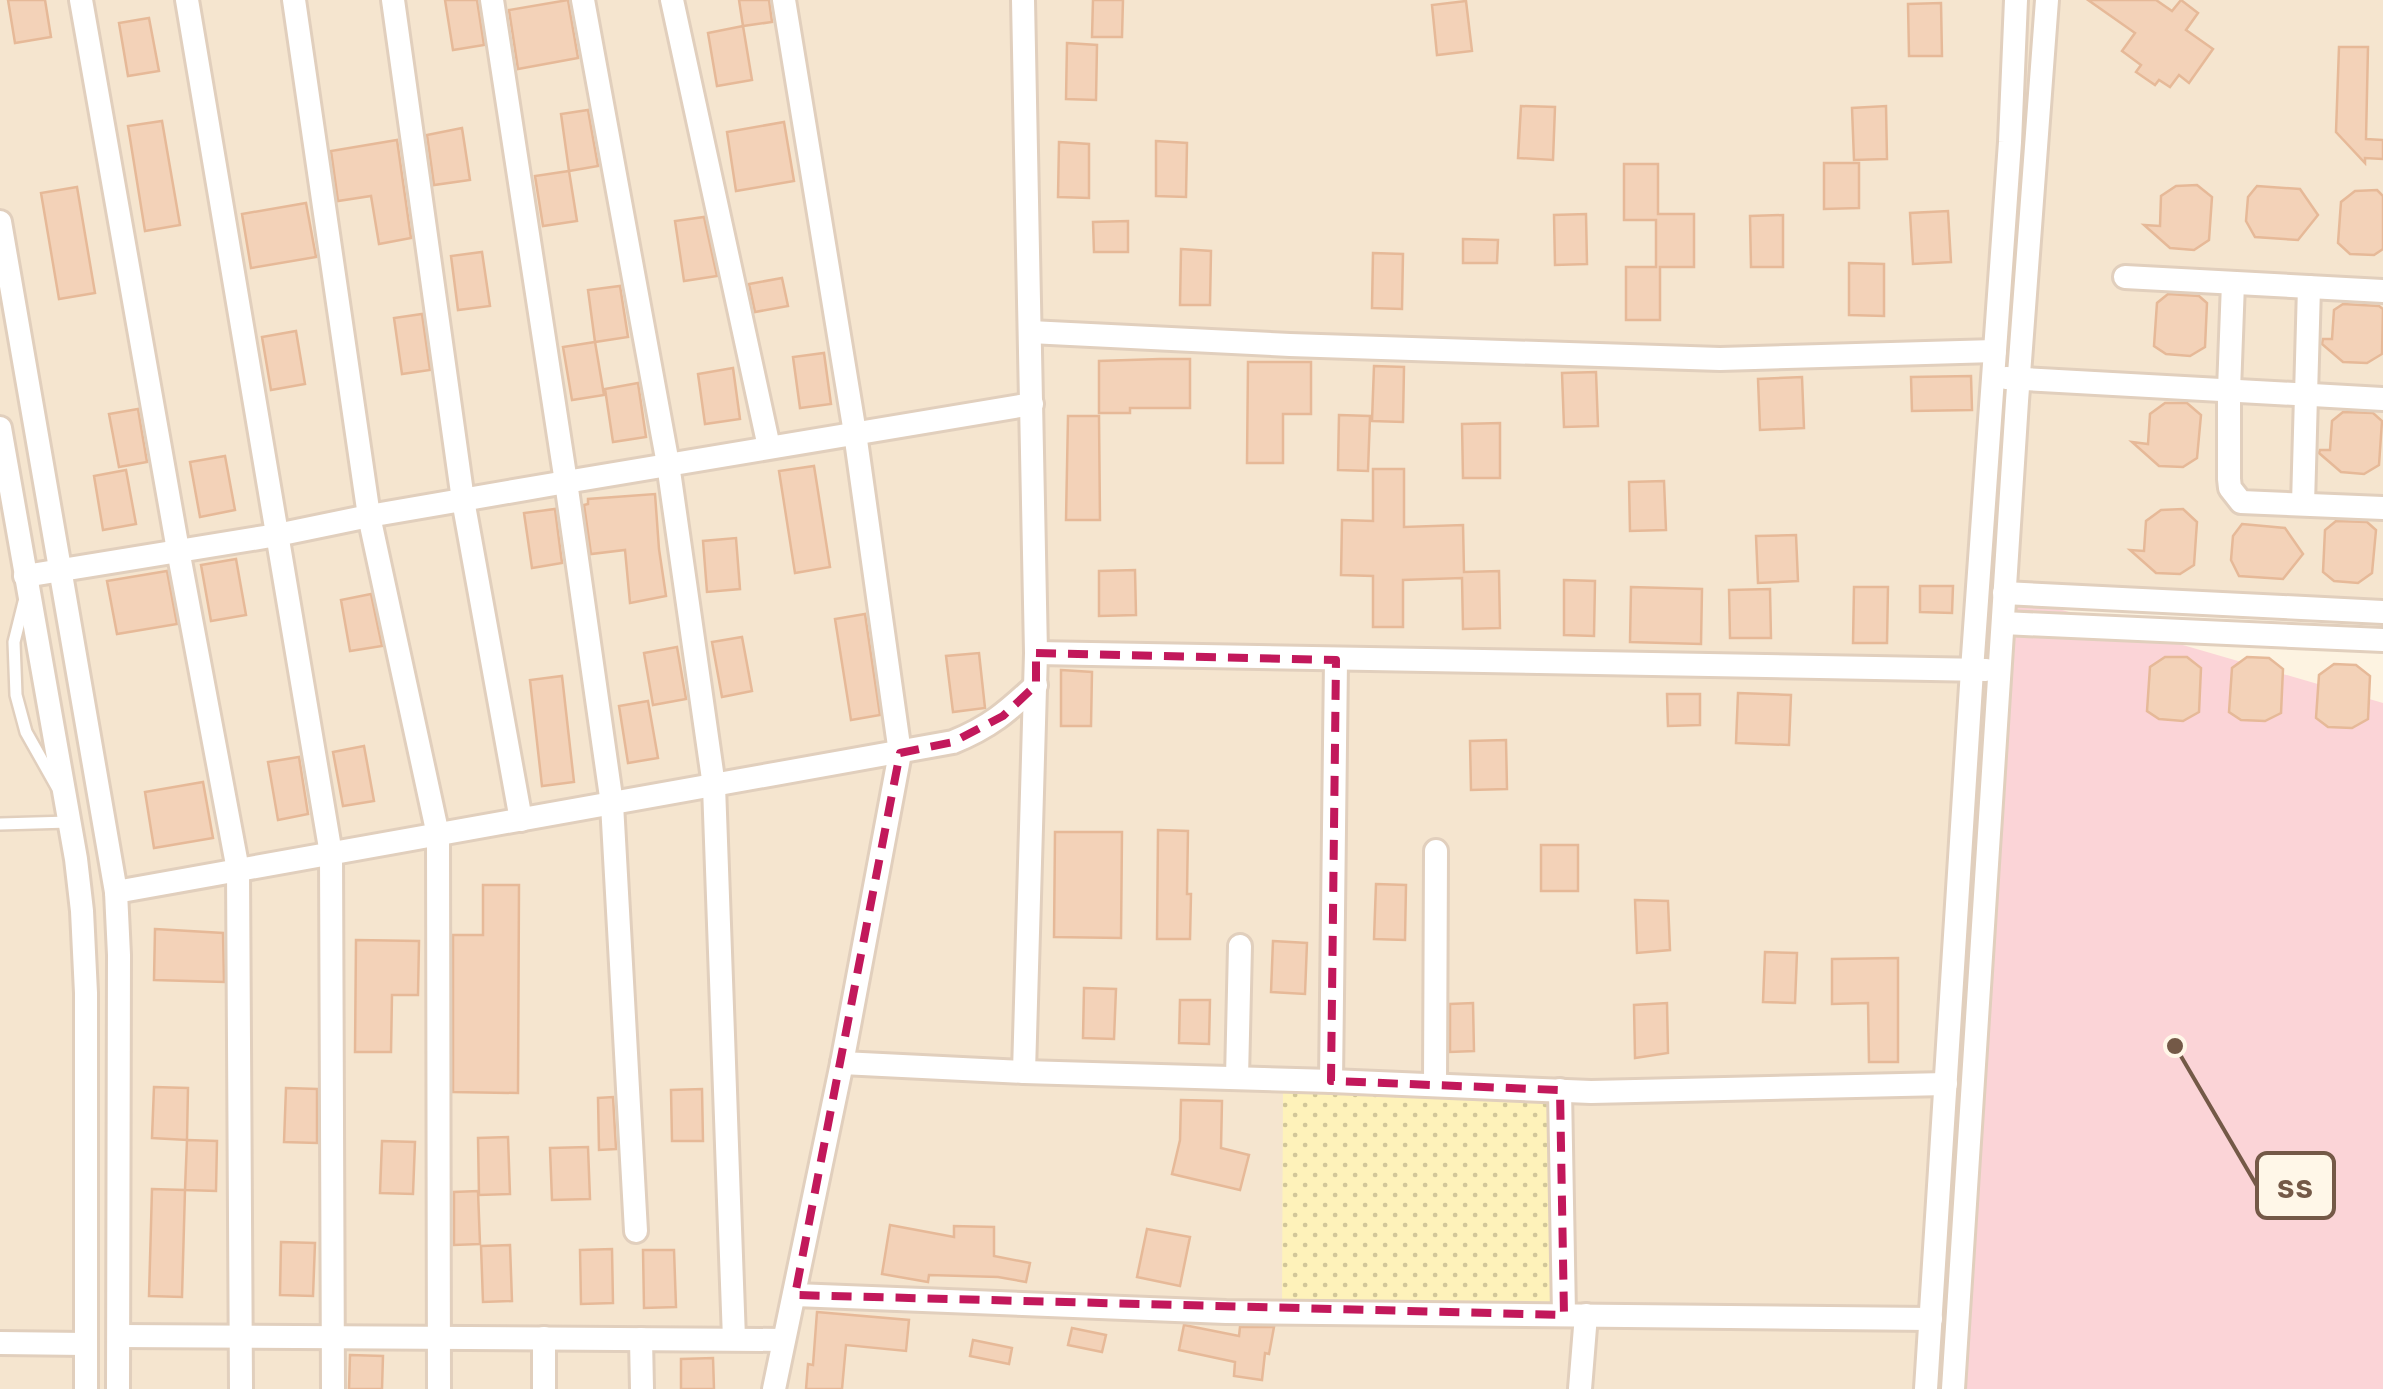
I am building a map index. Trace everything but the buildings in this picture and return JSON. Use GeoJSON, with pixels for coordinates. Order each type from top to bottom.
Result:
{"type":"FeatureCollection","features":[{"type":"Feature","properties":{"kind":"street"},"geometry":{"type":"LineString","coordinates":[[81,0],[238,870],[241,1389]]}},
{"type":"Feature","properties":{"kind":"street"},"geometry":{"type":"LineString","coordinates":[[187,0],[331,854],[333,1389]]}},
{"type":"Feature","properties":{"kind":"street"},"geometry":{"type":"LineString","coordinates":[[294,0],[369,516],[438,835],[439,1389]]}},
{"type":"Feature","properties":{"kind":"street"},"geometry":{"type":"LineString","coordinates":[[393,0],[463,500],[521,820]]}},
{"type":"Feature","properties":{"kind":"street"},"geometry":{"type":"LineString","coordinates":[[492,0],[612,804],[636,1231]]}},
{"type":"Feature","properties":{"kind":"street"},"geometry":{"type":"LineString","coordinates":[[583,0],[668,464],[714,786],[734,1340]]}},
{"type":"Feature","properties":{"kind":"street"},"geometry":{"type":"LineString","coordinates":[[672,0],[769,448]]}},
{"type":"Feature","properties":{"kind":"street"},"geometry":{"type":"LineString","coordinates":[[774,1389],[842,1063],[900,753],[856,433],[784,0]]}},
{"type":"Feature","properties":{"kind":"street"},"geometry":{"type":"LineString","coordinates":[[1024,0],[1036,653],[1024,1072]]}},
{"type":"Feature","properties":{"kind":"street"},"geometry":{"type":"LineString","coordinates":[[1926,1389],[2010,142],[2016,0]]}},
{"type":"Feature","properties":{"kind":"street"},"geometry":{"type":"LineString","coordinates":[[1954,1389],[2018,378],[2047,0]]}},
{"type":"Feature","properties":{"kind":"street"},"geometry":{"type":"LineString","coordinates":[[0,222],[116,892],[118,1389]]}},
{"type":"Feature","properties":{"kind":"street"},"geometry":{"type":"LineString","coordinates":[[2126,276],[2383,292]]}},
{"type":"Feature","properties":{"kind":"street"},"geometry":{"type":"LineString","coordinates":[[2233,283],[2229,479],[2234,495],[2242,502],[2383,508]]}},
{"type":"Feature","properties":{"kind":"street"},"geometry":{"type":"LineString","coordinates":[[2303,504],[2309,288]]}},
{"type":"Feature","properties":{"kind":"street"},"geometry":{"type":"LineString","coordinates":[[1030,332],[1290,346],[1704,359],[1995,352]]}},
{"type":"Feature","properties":{"kind":"street"},"geometry":{"type":"LineString","coordinates":[[1993,377],[2383,399]]}},
{"type":"Feature","properties":{"kind":"street"},"geometry":{"type":"LineString","coordinates":[[27,582],[60,571],[369,516],[1032,404]]}},
{"type":"Feature","properties":{"kind":"street"},"geometry":{"type":"LineString","coordinates":[[1,435],[82,911],[86,993],[86,1389]]}},
{"type":"Feature","properties":{"kind":"street"},"geometry":{"type":"LineString","coordinates":[[2004,592],[2383,612]]}},
{"type":"Feature","properties":{"kind":"street"},"geometry":{"type":"LineString","coordinates":[[2003,623],[2383,640]]}},
{"type":"Feature","properties":{"kind":"street"},"geometry":{"type":"LineString","coordinates":[[1036,653],[2000,670]]}},
{"type":"Feature","properties":{"kind":"street"},"geometry":{"type":"LineString","coordinates":[[1332,1081],[1336,660]]}},
{"type":"Feature","properties":{"kind":"street"},"geometry":{"type":"LineString","coordinates":[[116,892],[952,742],[986,728],[1036,684]]}},
{"type":"Feature","properties":{"kind":"street"},"geometry":{"type":"LineString","coordinates":[[1435,1084],[1436,852]]}},
{"type":"Feature","properties":{"kind":"street"},"geometry":{"type":"LineString","coordinates":[[1237,1078],[1240,946]]}},
{"type":"Feature","properties":{"kind":"street"},"geometry":{"type":"LineString","coordinates":[[842,1063],[1653,1092],[1946,1084]]}},
{"type":"Feature","properties":{"kind":"street"},"geometry":{"type":"LineString","coordinates":[[86,1085],[119,1086]]}},
{"type":"Feature","properties":{"kind":"street"},"geometry":{"type":"LineString","coordinates":[[1560,1090],[1580,1389]]}},
{"type":"Feature","properties":{"kind":"street"},"geometry":{"type":"LineString","coordinates":[[795,1295],[1226,1312],[1931,1318]]}},
{"type":"Feature","properties":{"kind":"street"},"geometry":{"type":"LineString","coordinates":[[118,1336],[783,1340]]}},
{"type":"Feature","properties":{"kind":"street"},"geometry":{"type":"LineString","coordinates":[[544,1338],[544,1389]]}},
{"type":"Feature","properties":{"kind":"street"},"geometry":{"type":"LineString","coordinates":[[641,1339],[642,1389]]}},
{"type":"Feature","properties":{"kind":"street"},"geometry":{"type":"LineString","coordinates":[[0,1344],[86,1344]]}},
{"type":"Feature","properties":{"kind":"lane"},"geometry":{"type":"LineString","coordinates":[[0,824],[68,812]]}},
{"type":"Feature","properties":{"kind":"highlighted area"},"geometry":{"type":"Polygon","coordinates":[[[1036,653],[1336,660],[1331,1081],[1560,1090],[1564,1315],[795,1295],[900,753],[953,742],[1003,716],[1036,685],[1036,653]]]}},
{"type":"Feature","properties":{"kind":"shaded area"},"geometry":{"type":"Polygon","coordinates":[[[0,0],[2383,0],[2383,607],[2059,591],[2056,743],[1990,1389],[0,1389],[0,0]]]}},
{"type":"Feature","properties":{"kind":"shaded area"},"geometry":{"type":"Polygon","coordinates":[[[2004,593],[2383,703],[2383,1389],[1940,1389],[2004,593]]]}},
{"type":"Feature","properties":{"kind":"sand"},"geometry":{"type":"Polygon","coordinates":[[[1283,1086],[1560,1091],[1564,1315],[1282,1309],[1283,1086]]]}},
{"type":"Feature","properties":{"kind":"place","name":"ss"},"geometry":{"type":"Point","coordinates":[2175,1046]}}]}
